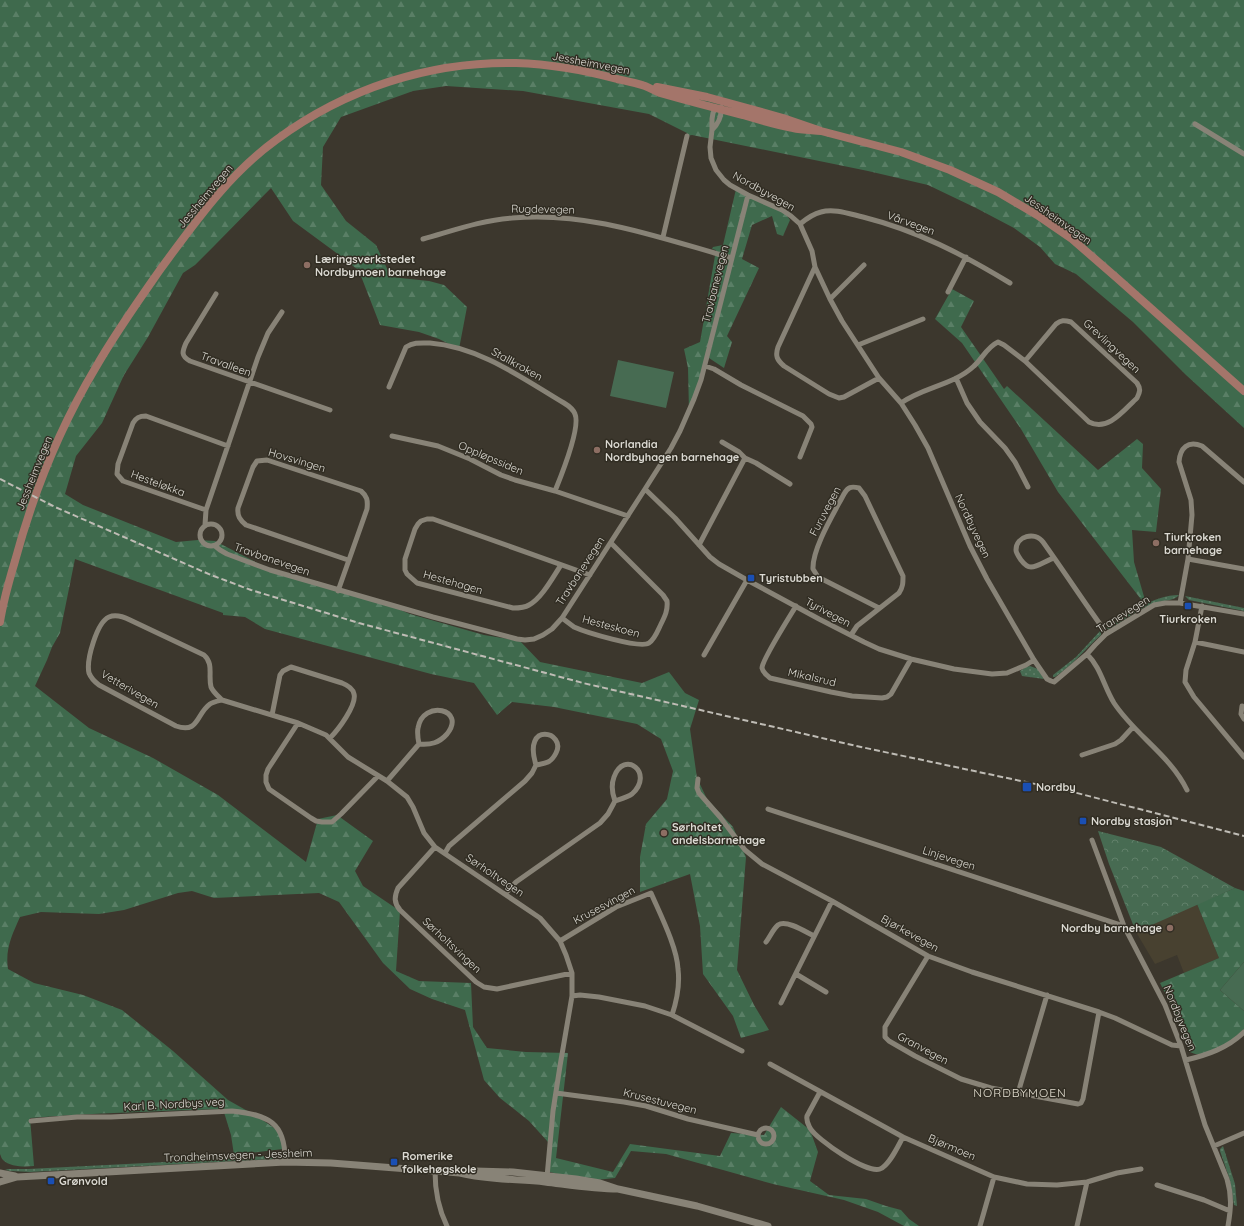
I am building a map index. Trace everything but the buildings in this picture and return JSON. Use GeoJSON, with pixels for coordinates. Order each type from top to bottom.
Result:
{"type":"FeatureCollection","features":[{"type":"Feature","properties":{"kind":"main road","name":"Jessheimvegen"},"geometry":{"type":"LineString","coordinates":[[0,622],[12,569],[35,496],[77,400],[127,317],[201,214],[233,176],[257,154],[310,117],[368,89],[406,76],[444,68],[491,63],[518,63],[547,65],[584,71],[644,86],[657,87],[720,101],[793,121],[821,131],[901,152],[950,170],[998,192],[1037,215],[1072,239],[1244,391]]}},
{"type":"Feature","properties":{"kind":"main road","name":"Jessheimvegen"},"geometry":{"type":"LineString","coordinates":[[644,86],[655,91],[718,109],[795,128],[821,131]]}},
{"type":"Feature","properties":{"kind":"main road","name":"Trondheimsvegen - Jessheim"},"geometry":{"type":"LineString","coordinates":[[0,1182],[17,1177],[285,1162],[331,1163],[460,1173],[474,1176],[546,1179],[599,1189],[618,1189],[697,1206],[768,1226]]}},
{"type":"Feature","properties":{"kind":"main road","name":"Trondheimsvegen - Jessheim"},"geometry":{"type":"LineString","coordinates":[[0,1173],[17,1177]]}},
{"type":"Feature","properties":{"kind":"street","name":"Nordbyvegen"},"geometry":{"type":"LineString","coordinates":[[720,101],[718,109],[712,119],[710,147],[710,153],[716,170],[724,180],[748,195],[782,210],[800,224],[812,251],[815,268],[830,299],[879,378],[901,402],[928,448],[970,546],[1003,608],[1034,660],[1050,681]]}},
{"type":"Feature","properties":{"kind":"street"},"geometry":{"type":"LineString","coordinates":[[1195,124],[1244,154]]}},
{"type":"Feature","properties":{"kind":"street"},"geometry":{"type":"LineString","coordinates":[[663,237],[687,136]]}},
{"type":"Feature","properties":{"kind":"street","name":"Travbanevegen"},"geometry":{"type":"LineString","coordinates":[[215,546],[227,554],[256,565],[338,591],[433,617],[517,639],[534,639],[543,635],[552,629],[562,618],[671,448],[680,431],[694,399],[705,366],[748,195]]}},
{"type":"Feature","properties":{"kind":"street","name":"Vårvegen"},"geometry":{"type":"LineString","coordinates":[[800,224],[810,216],[821,212],[844,212],[900,228],[938,243],[966,257],[1010,283]]}},
{"type":"Feature","properties":{"kind":"street","name":"Rugdevegen"},"geometry":{"type":"LineString","coordinates":[[423,239],[492,220],[528,217],[588,220],[663,237],[732,258]]}},
{"type":"Feature","properties":{"kind":"street"},"geometry":{"type":"LineString","coordinates":[[948,292],[966,257]]}},
{"type":"Feature","properties":{"kind":"street"},"geometry":{"type":"LineString","coordinates":[[830,299],[864,265]]}},
{"type":"Feature","properties":{"kind":"street"},"geometry":{"type":"LineString","coordinates":[[815,268],[776,352],[779,362],[829,394],[839,398],[844,397],[879,378]]}},
{"type":"Feature","properties":{"kind":"street","name":"Travalleen"},"geometry":{"type":"LineString","coordinates":[[216,294],[183,349],[185,358],[190,362],[330,410]]}},
{"type":"Feature","properties":{"kind":"street"},"geometry":{"type":"LineString","coordinates":[[205,525],[215,525],[220,528],[222,538],[215,546],[206,546],[200,540],[200,532],[205,525],[204,521],[206,510],[268,333],[282,312]]}},
{"type":"Feature","properties":{"kind":"street"},"geometry":{"type":"LineString","coordinates":[[858,345],[923,319]]}},
{"type":"Feature","properties":{"kind":"street","name":"Grevlingvegen"},"geometry":{"type":"LineString","coordinates":[[956,378],[973,367],[989,348],[998,342],[1025,361],[1089,422],[1094,424],[1100,425],[1109,423],[1137,398],[1140,393],[1140,388],[1137,383],[1071,322],[1064,320],[1056,324],[1025,361]]}},
{"type":"Feature","properties":{"kind":"street","name":"Stallkroken"},"geometry":{"type":"LineString","coordinates":[[390,388],[406,347],[412,343],[440,344],[473,352],[495,362],[564,403],[575,413],[576,419],[574,434],[567,460],[555,491]]}},
{"type":"Feature","properties":{"kind":"street"},"geometry":{"type":"LineString","coordinates":[[705,366],[714,369],[741,385],[803,416],[812,427],[800,457]]}},
{"type":"Feature","properties":{"kind":"street"},"geometry":{"type":"LineString","coordinates":[[901,402],[910,396],[956,378],[967,403],[980,422],[1005,448],[1015,462],[1028,487]]}},
{"type":"Feature","properties":{"kind":"street","name":"Hesteløkka"},"geometry":{"type":"LineString","coordinates":[[206,510],[123,481],[118,474],[118,464],[133,423],[136,418],[141,416],[146,416],[228,446]]}},
{"type":"Feature","properties":{"kind":"street","name":"Oppløpssiden"},"geometry":{"type":"LineString","coordinates":[[392,436],[438,446],[515,480],[555,491],[628,516]]}},
{"type":"Feature","properties":{"kind":"street"},"geometry":{"type":"LineString","coordinates":[[722,442],[739,452],[745,458],[790,484]]}},
{"type":"Feature","properties":{"kind":"street"},"geometry":{"type":"LineString","coordinates":[[1180,603],[1188,560],[1192,524],[1192,500],[1179,462],[1179,456],[1182,450],[1190,444],[1196,443],[1202,446],[1244,482]]}},
{"type":"Feature","properties":{"kind":"street"},"geometry":{"type":"LineString","coordinates":[[698,545],[745,458]]}},
{"type":"Feature","properties":{"kind":"street","name":"Hovsvingen"},"geometry":{"type":"LineString","coordinates":[[338,591],[367,508],[368,501],[366,495],[361,491],[267,460],[257,461],[253,467],[238,508],[237,513],[242,522],[246,525],[348,560]]}},
{"type":"Feature","properties":{"kind":"street","name":"Furuvegen"},"geometry":{"type":"LineString","coordinates":[[851,635],[857,626],[899,593],[903,588],[902,576],[865,496],[859,488],[851,487],[847,488],[818,547],[814,557],[813,570],[818,577],[879,608]]}},
{"type":"Feature","properties":{"kind":"street","name":"Tyrivegen"},"geometry":{"type":"LineString","coordinates":[[645,489],[675,518],[698,545],[719,564],[879,649],[910,659],[970,672],[999,675],[1017,669],[1034,660]]}},
{"type":"Feature","properties":{"kind":"street","name":"Hestehagen"},"geometry":{"type":"LineString","coordinates":[[561,565],[537,599],[522,608],[513,608],[417,583],[407,574],[405,559],[415,529],[421,521],[433,519],[590,575]]}},
{"type":"Feature","properties":{"kind":"street"},"geometry":{"type":"LineString","coordinates":[[1054,558],[1030,567],[1024,564],[1016,552],[1018,542],[1022,538],[1034,535],[1041,540],[1054,558],[1106,634]]}},
{"type":"Feature","properties":{"kind":"street","name":"Hesteskoen"},"geometry":{"type":"LineString","coordinates":[[562,618],[574,626],[595,635],[640,645],[650,643],[653,639],[666,613],[667,601],[663,595],[611,543]]}},
{"type":"Feature","properties":{"kind":"street"},"geometry":{"type":"LineString","coordinates":[[1188,560],[1244,569]]}},
{"type":"Feature","properties":{"kind":"street"},"geometry":{"type":"LineString","coordinates":[[704,655],[747,580]]}},
{"type":"Feature","properties":{"kind":"street","name":"Tranevegen"},"geometry":{"type":"LineString","coordinates":[[1050,681],[1054,682],[1088,654],[1106,634],[1154,605],[1164,603],[1180,603],[1244,614]]}},
{"type":"Feature","properties":{"kind":"street","name":"Mikalsrud"},"geometry":{"type":"LineString","coordinates":[[796,606],[763,664],[762,668],[766,675],[770,678],[852,696],[882,698],[891,694],[910,659]]}},
{"type":"Feature","properties":{"kind":"street"},"geometry":{"type":"LineString","coordinates":[[1202,606],[1195,642],[1186,670],[1185,682],[1194,697],[1244,757]]}},
{"type":"Feature","properties":{"kind":"street","name":"Vetterivegen"},"geometry":{"type":"LineString","coordinates":[[110,616],[122,617],[201,653],[208,658],[210,663],[211,687],[222,700],[209,704],[196,723],[189,728],[184,728],[176,726],[99,685],[90,676],[88,669],[98,628],[105,619],[110,616]]}},
{"type":"Feature","properties":{"kind":"street"},"geometry":{"type":"LineString","coordinates":[[1195,642],[1244,652]]}},
{"type":"Feature","properties":{"kind":"street"},"geometry":{"type":"LineString","coordinates":[[1088,654],[1096,664],[1113,701],[1133,727],[1172,766],[1187,790]]}},
{"type":"Feature","properties":{"kind":"street"},"geometry":{"type":"LineString","coordinates":[[272,715],[280,675],[286,668],[291,667],[342,683],[349,686],[352,690],[354,700],[339,729],[330,738]]}},
{"type":"Feature","properties":{"kind":"street","name":"Sørholtvegen"},"geometry":{"type":"LineString","coordinates":[[222,700],[298,723],[326,734],[348,757],[387,781],[408,797],[424,833],[435,847],[540,918],[560,941],[572,973],[572,996],[556,1093],[546,1179]]}},
{"type":"Feature","properties":{"kind":"street"},"geometry":{"type":"LineString","coordinates":[[1242,706],[1240,714],[1244,718]]}},
{"type":"Feature","properties":{"kind":"street"},"geometry":{"type":"LineString","coordinates":[[387,781],[419,744],[418,727],[428,713],[440,710],[447,712],[451,717],[452,723],[444,738],[435,743],[419,744]]}},
{"type":"Feature","properties":{"kind":"street"},"geometry":{"type":"LineString","coordinates":[[298,723],[270,764],[266,775],[266,782],[269,788],[311,818],[316,821],[332,822],[378,776]]}},
{"type":"Feature","properties":{"kind":"street"},"geometry":{"type":"LineString","coordinates":[[1082,755],[1115,744],[1121,740],[1133,727]]}},
{"type":"Feature","properties":{"kind":"street"},"geometry":{"type":"LineString","coordinates":[[445,853],[449,846],[458,838],[526,781],[536,766],[532,749],[533,742],[537,737],[551,735],[556,739],[558,745],[557,751],[549,762],[536,766]]}},
{"type":"Feature","properties":{"kind":"street"},"geometry":{"type":"LineString","coordinates":[[506,894],[516,882],[600,823],[608,814],[615,801],[632,794],[638,787],[641,779],[640,772],[636,766],[628,764],[621,766],[615,774],[612,783],[612,792],[615,801]]}},
{"type":"Feature","properties":{"kind":"street","name":"Bjørkevegen"},"geometry":{"type":"LineString","coordinates":[[698,779],[698,792],[751,856],[762,864],[832,901],[928,956],[1099,1012],[1121,1020],[1172,1045],[1181,1046]]}},
{"type":"Feature","properties":{"kind":"street","name":"Linjevegen"},"geometry":{"type":"LineString","coordinates":[[768,809],[1124,926]]}},
{"type":"Feature","properties":{"kind":"street","name":"Nordbyvegen"},"geometry":{"type":"LineString","coordinates":[[1092,840],[1124,926],[1165,1005],[1186,1060],[1205,1125],[1230,1188],[1231,1200],[1228,1226]]}},
{"type":"Feature","properties":{"kind":"street","name":"Sørholtsvingen"},"geometry":{"type":"LineString","coordinates":[[435,847],[398,888],[395,902],[400,910],[476,982],[484,987],[497,989],[572,973]]}},
{"type":"Feature","properties":{"kind":"street","name":"Krusesvingen"},"geometry":{"type":"LineString","coordinates":[[560,941],[616,907],[651,892],[674,949],[678,968],[678,987],[672,1015]]}},
{"type":"Feature","properties":{"kind":"street"},"geometry":{"type":"LineString","coordinates":[[781,1003],[832,901]]}},
{"type":"Feature","properties":{"kind":"street"},"geometry":{"type":"LineString","coordinates":[[766,942],[777,925],[783,923],[789,924],[814,936]]}},
{"type":"Feature","properties":{"kind":"street","name":"Granvegen"},"geometry":{"type":"LineString","coordinates":[[928,956],[885,1027],[885,1037],[889,1041],[915,1056],[961,1079],[991,1088],[1078,1104],[1081,1103],[1099,1012]]}},
{"type":"Feature","properties":{"kind":"street"},"geometry":{"type":"LineString","coordinates":[[796,974],[826,992]]}},
{"type":"Feature","properties":{"kind":"street"},"geometry":{"type":"LineString","coordinates":[[1018,1093],[1047,995]]}},
{"type":"Feature","properties":{"kind":"street"},"geometry":{"type":"LineString","coordinates":[[572,996],[592,996],[645,1006],[672,1015],[742,1052]]}},
{"type":"Feature","properties":{"kind":"street"},"geometry":{"type":"LineString","coordinates":[[1186,1060],[1199,1058],[1219,1050],[1244,1032]]}},
{"type":"Feature","properties":{"kind":"street","name":"Bjørmoen"},"geometry":{"type":"LineString","coordinates":[[770,1064],[903,1137],[994,1176],[1027,1184],[1040,1185],[1086,1182],[1141,1168]]}},
{"type":"Feature","properties":{"kind":"street"},"geometry":{"type":"LineString","coordinates":[[820,1092],[807,1116],[807,1123],[821,1140],[852,1160],[870,1169],[881,1169],[886,1165],[903,1137]]}},
{"type":"Feature","properties":{"kind":"street","name":"Krusestuvegen"},"geometry":{"type":"LineString","coordinates":[[556,1093],[646,1106],[758,1135]]}},
{"type":"Feature","properties":{"kind":"street","name":"Karl B. Nordbys veg"},"geometry":{"type":"LineString","coordinates":[[31,1121],[77,1117],[111,1117],[232,1111],[246,1112],[262,1117],[272,1122],[278,1128],[284,1140],[285,1162]]}},
{"type":"Feature","properties":{"kind":"street"},"geometry":{"type":"LineString","coordinates":[[1214,1146],[1244,1133]]}},
{"type":"Feature","properties":{"kind":"street"},"geometry":{"type":"LineString","coordinates":[[435,1171],[435,1184],[438,1201],[447,1226]]}},
{"type":"Feature","properties":{"kind":"street"},"geometry":{"type":"LineString","coordinates":[[980,1226],[994,1176]]}},
{"type":"Feature","properties":{"kind":"street"},"geometry":{"type":"LineString","coordinates":[[1077,1226],[1086,1182]]}},
{"type":"Feature","properties":{"kind":"street"},"geometry":{"type":"LineString","coordinates":[[1157,1185],[1204,1200],[1230,1211]]}},
{"type":"Feature","properties":{"kind":"shaded area"},"geometry":{"type":"Polygon","coordinates":[[[1197,904],[1219,958],[1184,973],[1177,955],[1155,964],[1136,932],[1197,904]]]}},
{"type":"Feature","properties":{"kind":"green space"},"geometry":{"type":"Polygon","coordinates":[[[0,0],[1244,0],[1244,428],[1186,375],[1133,322],[1076,274],[1055,264],[1040,247],[1014,228],[928,185],[868,171],[692,135],[686,136],[687,133],[649,114],[523,91],[446,86],[413,91],[341,117],[323,147],[321,185],[346,221],[376,245],[391,277],[429,281],[444,285],[467,307],[459,349],[439,339],[419,332],[380,325],[359,271],[293,221],[271,188],[195,265],[183,273],[148,337],[124,375],[102,423],[76,456],[65,494],[83,505],[176,542],[198,540],[215,541],[263,566],[384,603],[410,614],[484,635],[520,641],[540,662],[642,683],[669,672],[685,693],[699,700],[690,729],[697,778],[707,799],[733,827],[746,857],[737,970],[754,1005],[769,1030],[741,1038],[733,1016],[703,974],[700,926],[690,874],[640,892],[640,857],[646,824],[667,799],[673,771],[661,739],[637,724],[554,707],[512,702],[497,715],[474,683],[431,674],[265,629],[245,617],[223,615],[223,613],[75,559],[60,633],[52,647],[35,686],[89,728],[153,758],[218,795],[306,862],[318,819],[337,815],[373,841],[355,871],[363,886],[400,911],[396,971],[419,981],[471,983],[473,1027],[487,1048],[526,1052],[568,1053],[556,1158],[613,1172],[630,1144],[720,1156],[731,1133],[764,1135],[781,1107],[810,1130],[818,1152],[810,1181],[829,1195],[866,1199],[901,1210],[909,1219],[919,1226],[904,1226],[878,1212],[844,1200],[773,1184],[666,1154],[631,1151],[615,1178],[586,1181],[550,1172],[548,1142],[529,1121],[500,1098],[484,1080],[465,1010],[432,999],[410,989],[383,963],[339,902],[319,893],[214,898],[192,891],[178,893],[124,910],[99,914],[41,912],[20,917],[8,949],[8,969],[34,983],[83,995],[122,1010],[173,1051],[228,1100],[258,1117],[280,1132],[283,1149],[234,1155],[231,1135],[223,1109],[150,1111],[30,1118],[34,1166],[14,1165],[2,1159],[0,1154],[0,0]]]}},
{"type":"Feature","properties":{"kind":"green space"},"geometry":{"type":"Polygon","coordinates":[[[736,189],[746,196],[780,206],[790,220],[783,236],[777,234],[772,216],[752,225],[742,259],[759,268],[727,336],[732,342],[724,368],[709,358],[689,411],[688,368],[684,349],[700,342],[716,250],[712,249],[713,247],[723,245],[736,189]]]}},
{"type":"Feature","properties":{"kind":"green space"},"geometry":{"type":"Polygon","coordinates":[[[952,289],[974,301],[961,327],[1004,389],[1007,386],[1098,470],[1137,439],[1143,444],[1142,468],[1161,489],[1156,532],[1132,530],[1134,562],[1147,607],[1058,492],[1021,429],[962,343],[935,319],[952,289]]]}},
{"type":"Feature","properties":{"kind":"green space"},"geometry":{"type":"Polygon","coordinates":[[[618,360],[674,372],[666,408],[610,396],[618,360]]]}},
{"type":"Feature","properties":{"kind":"green space"},"geometry":{"type":"Polygon","coordinates":[[[1179,595],[1172,599],[1146,606],[1111,628],[1106,628],[1110,624],[1152,601],[1179,595]]]}},
{"type":"Feature","properties":{"kind":"green space"},"geometry":{"type":"Polygon","coordinates":[[[1185,596],[1244,608],[1244,611],[1189,600],[1185,596]]]}},
{"type":"Feature","properties":{"kind":"green space"},"geometry":{"type":"Polygon","coordinates":[[[1101,630],[1101,635],[1068,667],[1053,677],[1053,675],[1076,657],[1101,630]]]}},
{"type":"Feature","properties":{"kind":"green space"},"geometry":{"type":"Polygon","coordinates":[[[1030,666],[1038,669],[1044,679],[1022,676],[1020,671],[1030,666]]]}},
{"type":"Feature","properties":{"kind":"green space"},"geometry":{"type":"Polygon","coordinates":[[[1098,831],[1161,847],[1235,888],[1136,932],[1109,864],[1098,831]]]}},
{"type":"Feature","properties":{"kind":"green space"},"geometry":{"type":"Polygon","coordinates":[[[1235,888],[1244,891],[1244,962],[1220,990],[1244,1011],[1244,1029],[1218,1049],[1196,1054],[1190,1052],[1173,1009],[1160,983],[1219,958],[1197,904],[1235,888]]]}},
{"type":"Feature","properties":{"kind":"green space"},"geometry":{"type":"Polygon","coordinates":[[[1244,962],[1244,1011],[1220,990],[1244,962]]]}},
{"type":"Feature","properties":{"kind":"green space"},"geometry":{"type":"Polygon","coordinates":[[[1223,1146],[1235,1184],[1237,1206],[1234,1205],[1230,1180],[1220,1151],[1223,1146]]]}},
{"type":"Feature","properties":{"kind":"green space"},"geometry":{"type":"Polygon","coordinates":[[[279,1155],[274,1159],[30,1172],[5,1170],[205,1160],[279,1155]]]}},
{"type":"Feature","properties":{"kind":"railway"},"geometry":{"type":"LineString","coordinates":[[0,479],[55,507],[211,575],[251,590],[359,623],[583,683],[861,747],[1073,792],[1244,836]]}},
{"type":"Feature","properties":{"kind":"place","name":"Læringsverkstedet Nordbymoen barnehage"},"geometry":{"type":"Point","coordinates":[307,265]}},
{"type":"Feature","properties":{"kind":"place","name":"Norlandia Nordbyhagen barnehage"},"geometry":{"type":"Point","coordinates":[597,450]}},
{"type":"Feature","properties":{"kind":"place","name":"Tiurkroken barnehage"},"geometry":{"type":"Point","coordinates":[1156,543]}},
{"type":"Feature","properties":{"kind":"place","name":"Tyristubben"},"geometry":{"type":"Point","coordinates":[751,578]}},
{"type":"Feature","properties":{"kind":"place","name":"Tiurkroken"},"geometry":{"type":"Point","coordinates":[1188,606]}},
{"type":"Feature","properties":{"kind":"place","name":"Nordby"},"geometry":{"type":"Point","coordinates":[1027,787]}},
{"type":"Feature","properties":{"kind":"place","name":"Nordby stasjon"},"geometry":{"type":"Point","coordinates":[1083,821]}},
{"type":"Feature","properties":{"kind":"place","name":"Sørholtet andelsbarnehage"},"geometry":{"type":"Point","coordinates":[664,833]}},
{"type":"Feature","properties":{"kind":"place","name":"Nordby barnehage"},"geometry":{"type":"Point","coordinates":[1170,928]}},
{"type":"Feature","properties":{"kind":"place","name":"Romerike folkehøgskole"},"geometry":{"type":"Point","coordinates":[394,1162]}},
{"type":"Feature","properties":{"kind":"place","name":"Grønvold"},"geometry":{"type":"Point","coordinates":[51,1181]}},
{"type":"Feature","properties":{"kind":"district","name":"NORDBYMOEN"},"geometry":{"type":"Point","coordinates":[1020,1093]}}]}
